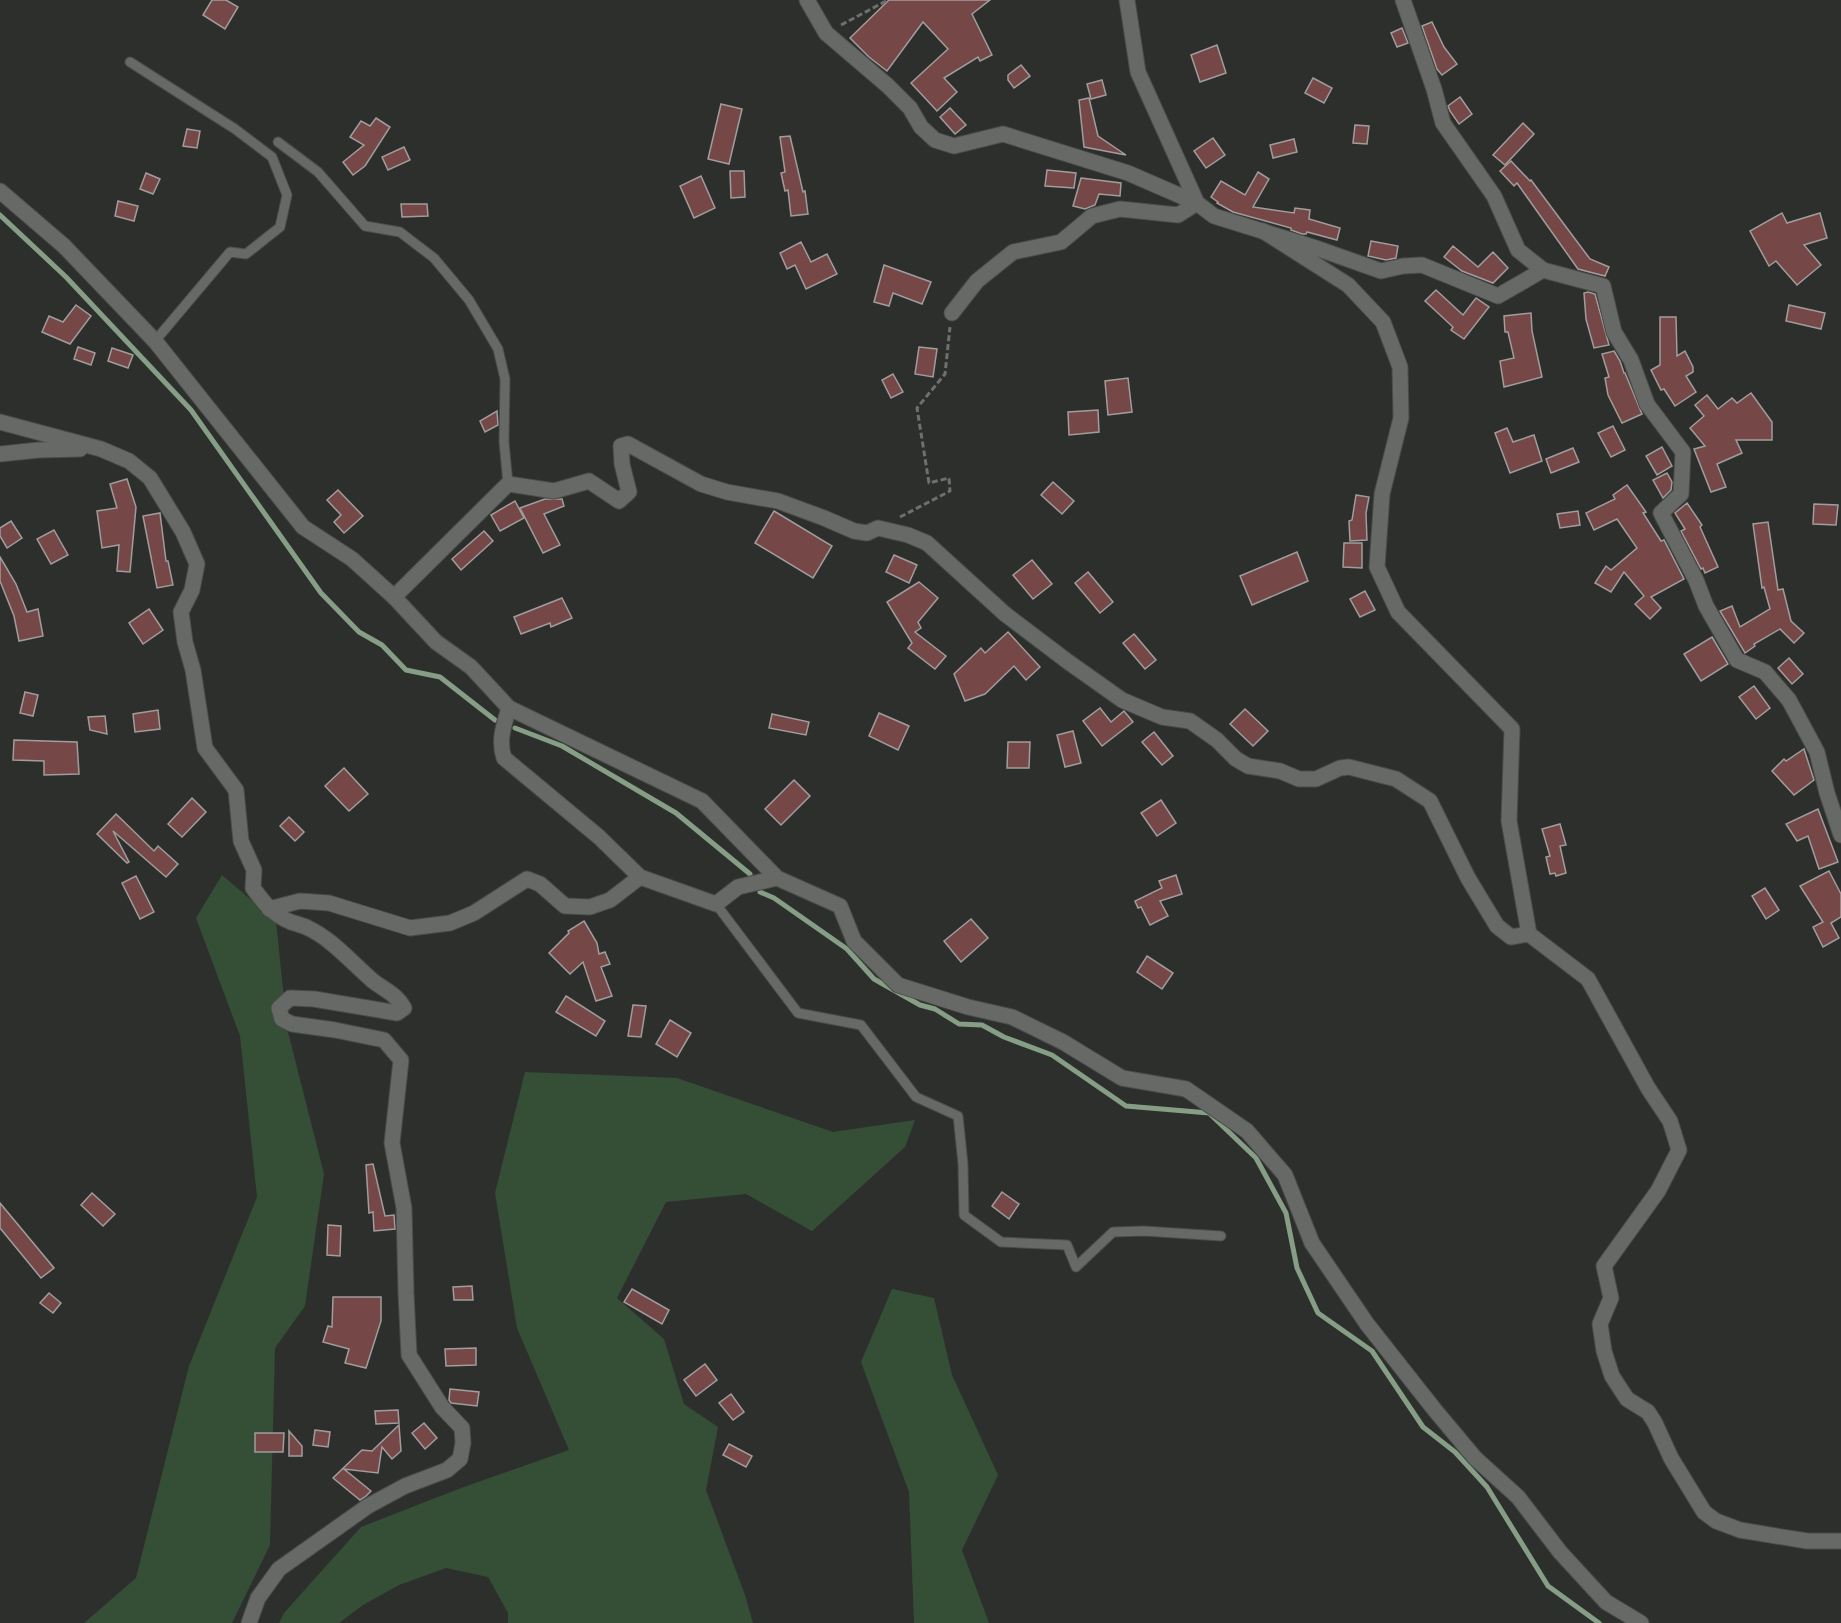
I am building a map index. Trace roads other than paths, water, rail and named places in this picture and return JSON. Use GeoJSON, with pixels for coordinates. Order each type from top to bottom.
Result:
{"type":"FeatureCollection","features":[{"type":"Feature","properties":{"kind":"street"},"geometry":{"type":"LineString","coordinates":[[807,0],[826,33],[888,86],[910,108],[921,127],[935,140],[954,146],[1004,134],[1128,173],[1197,203],[1214,216],[1382,271],[1402,266],[1422,265],[1498,296],[1543,270]]}},
{"type":"Feature","properties":{"kind":"street"},"geometry":{"type":"LineString","coordinates":[[1127,0],[1138,72],[1197,203]]}},
{"type":"Feature","properties":{"kind":"street"},"geometry":{"type":"LineString","coordinates":[[1403,0],[1434,89],[1443,123],[1494,196],[1518,250],[1543,270],[1603,286],[1614,332],[1631,360],[1647,404],[1683,452],[1681,494],[1661,513],[1696,580],[1706,606],[1737,660],[1765,672],[1789,700],[1817,752],[1827,794],[1841,835]]}},
{"type":"Feature","properties":{"kind":"street"},"geometry":{"type":"LineString","coordinates":[[0,191],[64,246],[155,341],[303,527],[352,559],[394,597],[436,642],[471,667],[509,708],[702,801],[777,878],[840,906],[854,941],[898,985],[968,1007],[1012,1017],[1064,1042],[1122,1078],[1186,1089],[1247,1131],[1285,1174],[1312,1244],[1367,1324],[1434,1409],[1475,1458],[1518,1497],[1560,1552],[1606,1602],[1641,1623]]}},
{"type":"Feature","properties":{"kind":"street"},"geometry":{"type":"LineString","coordinates":[[952,313],[977,281],[1013,252],[1061,242],[1092,216],[1120,209],[1178,215],[1197,203]]}},
{"type":"Feature","properties":{"kind":"street"},"geometry":{"type":"LineString","coordinates":[[1263,231],[1348,285],[1383,322],[1400,368],[1401,418],[1382,494],[1377,567],[1398,612],[1512,729],[1509,821],[1529,934],[1588,979],[1648,1088],[1670,1121],[1679,1150],[1658,1191],[1604,1266],[1611,1298],[1599,1324],[1612,1376],[1627,1400],[1648,1412],[1671,1458],[1698,1503],[1704,1512],[1716,1521],[1740,1530],[1759,1533],[1807,1540],[1841,1540]]}},
{"type":"Feature","properties":{"kind":"street"},"geometry":{"type":"LineString","coordinates":[[0,422],[101,449],[129,461],[150,478],[183,532],[197,564],[192,590],[181,612],[185,642],[193,670],[206,748],[236,790],[241,841],[254,870],[253,888],[269,909],[289,921],[309,928],[342,952],[375,982],[395,995],[404,1008],[397,1013],[314,999],[290,998],[279,1008],[282,1019],[292,1024],[384,1040],[401,1060],[392,1143],[404,1208],[409,1355],[442,1407],[462,1428],[463,1443],[460,1459],[447,1470],[405,1486],[368,1506],[279,1569],[258,1598],[249,1623]]}},
{"type":"Feature","properties":{"kind":"street"},"geometry":{"type":"LineString","coordinates":[[394,597],[508,484],[554,491],[589,481],[619,501],[629,492],[620,454],[621,446],[628,444],[701,484],[727,492],[778,501],[854,531],[867,533],[878,528],[908,535],[927,543],[1005,614],[1066,662],[1122,700],[1162,717],[1190,722],[1217,740],[1236,759],[1248,766],[1280,771],[1299,779],[1316,779],[1340,768],[1349,767],[1396,778],[1430,801],[1468,878],[1497,926],[1511,937],[1529,934]]}},
{"type":"Feature","properties":{"kind":"street"},"geometry":{"type":"LineString","coordinates":[[0,454],[39,450],[101,449]]}},
{"type":"Feature","properties":{"kind":"street"},"geometry":{"type":"LineString","coordinates":[[509,708],[501,736],[500,747],[504,758],[599,837],[640,877],[717,904],[738,887],[777,878]]}},
{"type":"Feature","properties":{"kind":"street"},"geometry":{"type":"LineString","coordinates":[[269,909],[300,901],[329,903],[410,928],[450,923],[474,913],[527,879],[540,884],[565,906],[590,907],[610,900],[640,877]]}},
{"type":"Feature","properties":{"kind":"lane"},"geometry":{"type":"LineString","coordinates":[[130,62],[235,129],[272,157],[287,195],[280,227],[246,254],[230,252],[206,284],[155,341]]}},
{"type":"Feature","properties":{"kind":"lane"},"geometry":{"type":"LineString","coordinates":[[278,142],[318,172],[365,226],[400,232],[434,258],[469,300],[498,349],[503,369],[505,379],[504,442],[508,484]]}},
{"type":"Feature","properties":{"kind":"lane"},"geometry":{"type":"LineString","coordinates":[[717,904],[798,1013],[861,1025],[916,1097],[958,1116],[963,1164],[964,1215],[1001,1242],[1067,1245],[1077,1267],[1113,1232],[1144,1231],[1221,1236]]}},
{"type":"Feature","properties":{"kind":"waterway"},"geometry":{"type":"LineString","coordinates":[[0,215],[66,277],[191,410],[321,593],[359,632],[382,645],[406,670],[440,677],[495,720]]}},
{"type":"Feature","properties":{"kind":"waterway"},"geometry":{"type":"LineString","coordinates":[[515,728],[562,746],[676,813],[750,874]]}},
{"type":"Feature","properties":{"kind":"waterway"},"geometry":{"type":"LineString","coordinates":[[760,892],[774,898],[847,949],[874,979],[920,1005],[935,1009],[959,1024],[982,1025],[1004,1037],[1052,1055],[1126,1106],[1209,1113],[1256,1158],[1286,1213],[1297,1268],[1318,1313],[1372,1351],[1423,1427],[1455,1452],[1487,1487],[1548,1586],[1599,1623]]}}]}
